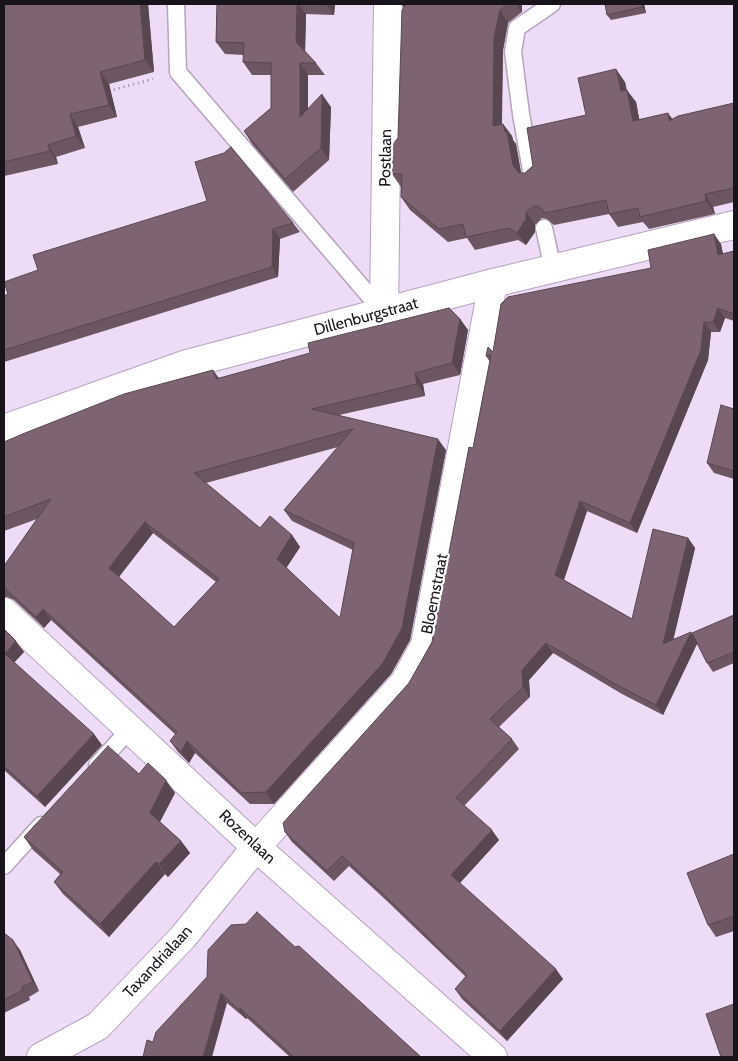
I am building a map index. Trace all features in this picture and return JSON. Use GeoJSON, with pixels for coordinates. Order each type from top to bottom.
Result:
{"type":"FeatureCollection","features":[{"type":"Feature","properties":{"kind":"street","name":"Postlaan"},"geometry":{"type":"LineString","coordinates":[[384,313],[388,4]]}},
{"type":"Feature","properties":{"kind":"street","name":"Dillenburgstraat"},"geometry":{"type":"LineString","coordinates":[[4,429],[187,364],[493,283],[734,225]]}},
{"type":"Feature","properties":{"kind":"street","name":"Bloemstraat"},"geometry":{"type":"LineString","coordinates":[[256,847],[404,683],[425,645],[493,283]]}},
{"type":"Feature","properties":{"kind":"street","name":"Rozenlaan"},"geometry":{"type":"LineString","coordinates":[[4,612],[131,728],[256,847],[493,1057]]}},
{"type":"Feature","properties":{"kind":"street","name":"Taxandrialaan"},"geometry":{"type":"LineString","coordinates":[[41,1057],[98,1026],[183,937],[256,847]]}},
{"type":"Feature","properties":{"kind":"lane"},"geometry":{"type":"LineString","coordinates":[[176,4],[178,72],[384,313]]}},
{"type":"Feature","properties":{"kind":"lane"},"geometry":{"type":"LineString","coordinates":[[532,176],[513,52],[517,28],[552,4]]}},
{"type":"Feature","properties":{"kind":"lane"},"geometry":{"type":"LineString","coordinates":[[544,228],[553,269]]}},
{"type":"Feature","properties":{"kind":"lane"},"geometry":{"type":"LineString","coordinates":[[84,779],[131,728]]}},
{"type":"Feature","properties":{"kind":"lane"},"geometry":{"type":"LineString","coordinates":[[4,866],[50,815]]}},
{"type":"Feature","properties":{"kind":"path"},"geometry":{"type":"LineString","coordinates":[[104,92],[178,72]]}},
{"type":"Feature","properties":{"kind":"building"},"geometry":{"type":"Polygon","coordinates":[[[4,4],[140,4],[145,60],[100,72],[109,105],[70,114],[76,136],[48,145],[50,151],[4,162],[4,4]]]}},
{"type":"Feature","properties":{"kind":"building"},"geometry":{"type":"Polygon","coordinates":[[[217,4],[297,4],[296,42],[316,63],[300,63],[300,117],[322,94],[321,148],[285,179],[244,131],[271,108],[271,63],[243,62],[244,43],[216,42],[217,4]]]}},
{"type":"Feature","properties":{"kind":"building"},"geometry":{"type":"Polygon","coordinates":[[[402,4],[508,4],[500,10],[494,38],[493,126],[503,124],[505,132],[507,132],[513,165],[519,173],[525,173],[533,166],[527,128],[586,115],[578,78],[616,69],[621,91],[627,90],[633,121],[668,113],[669,121],[678,116],[734,103],[734,188],[705,194],[706,201],[640,217],[638,208],[609,214],[606,200],[545,213],[539,206],[534,206],[526,212],[526,219],[517,233],[509,228],[466,237],[463,224],[439,229],[401,197],[402,174],[392,174],[393,144],[398,138],[402,10],[406,5],[402,4]]]}},
{"type":"Feature","properties":{"kind":"building"},"geometry":{"type":"Polygon","coordinates":[[[605,4],[642,4],[642,7],[607,15],[605,4]]]}},
{"type":"Feature","properties":{"kind":"building"},"geometry":{"type":"Polygon","coordinates":[[[231,147],[293,223],[273,229],[272,267],[4,350],[4,296],[8,294],[4,282],[38,270],[33,255],[207,201],[195,162],[224,153],[231,147]]]}},
{"type":"Feature","properties":{"kind":"building"},"geometry":{"type":"Polygon","coordinates":[[[714,234],[718,255],[734,251],[734,314],[718,308],[713,322],[704,322],[701,350],[630,523],[580,501],[555,575],[632,619],[653,529],[688,538],[663,644],[691,632],[656,705],[615,684],[546,643],[522,670],[523,687],[490,719],[512,739],[456,798],[492,830],[451,875],[556,969],[500,1031],[455,989],[467,975],[380,891],[342,856],[327,871],[285,832],[283,823],[409,683],[432,642],[469,447],[473,448],[491,355],[486,356],[488,347],[493,352],[501,304],[508,297],[651,268],[648,250],[714,234]]]}},
{"type":"Feature","properties":{"kind":"building"},"geometry":{"type":"Polygon","coordinates":[[[449,308],[460,319],[452,363],[415,373],[417,384],[312,409],[438,439],[402,628],[383,663],[266,792],[242,793],[187,741],[181,752],[170,741],[177,732],[43,609],[36,617],[4,588],[4,566],[51,499],[4,517],[4,442],[124,394],[213,370],[216,379],[310,353],[308,343],[449,308]],[[353,429],[194,473],[260,528],[270,516],[292,535],[277,559],[340,618],[354,543],[284,510],[353,429]],[[145,522],[109,568],[174,627],[219,579],[145,522]]]}},
{"type":"Feature","properties":{"kind":"building"},"geometry":{"type":"Polygon","coordinates":[[[721,405],[734,409],[734,471],[707,463],[721,405]]]}},
{"type":"Feature","properties":{"kind":"building"},"geometry":{"type":"Polygon","coordinates":[[[734,615],[734,652],[707,663],[692,633],[734,615]]]}},
{"type":"Feature","properties":{"kind":"building"},"geometry":{"type":"Polygon","coordinates":[[[4,629],[16,641],[5,654],[94,734],[37,796],[4,766],[4,629]]]}},
{"type":"Feature","properties":{"kind":"building"},"geometry":{"type":"Polygon","coordinates":[[[108,746],[139,774],[148,763],[166,780],[150,813],[181,841],[159,864],[156,862],[100,924],[54,882],[63,872],[24,837],[108,746]]]}},
{"type":"Feature","properties":{"kind":"building"},"geometry":{"type":"Polygon","coordinates":[[[734,854],[734,916],[708,925],[687,873],[734,854]]]}},
{"type":"Feature","properties":{"kind":"building"},"geometry":{"type":"Polygon","coordinates":[[[257,912],[295,947],[299,946],[421,1057],[294,1057],[221,993],[203,1057],[143,1057],[147,1040],[153,1042],[156,1032],[207,977],[208,950],[231,925],[246,924],[257,912]]]}},
{"type":"Feature","properties":{"kind":"building"},"geometry":{"type":"Polygon","coordinates":[[[4,933],[13,940],[33,982],[22,987],[23,990],[4,1000],[4,933]]]}},
{"type":"Feature","properties":{"kind":"building"},"geometry":{"type":"Polygon","coordinates":[[[734,1004],[734,1057],[721,1057],[706,1014],[734,1004]]]}}]}
